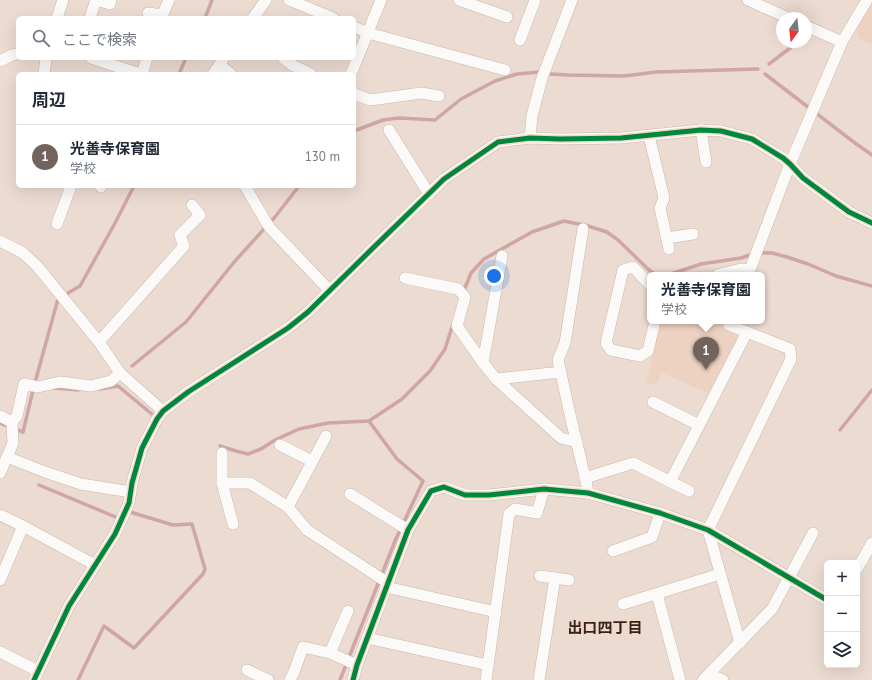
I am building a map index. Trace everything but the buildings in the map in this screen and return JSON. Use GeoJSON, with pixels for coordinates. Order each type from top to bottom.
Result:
{"type":"FeatureCollection","features":[{"type":"Feature","properties":{"kind":"street"},"geometry":{"type":"LineString","coordinates":[[58,16],[63,0]]}},
{"type":"Feature","properties":{"kind":"street"},"geometry":{"type":"LineString","coordinates":[[91,16],[96,0],[110,4],[111,0]]}},
{"type":"Feature","properties":{"kind":"street"},"geometry":{"type":"LineString","coordinates":[[162,16],[169,0]]}},
{"type":"Feature","properties":{"kind":"street"},"geometry":{"type":"LineString","coordinates":[[254,16],[266,0]]}},
{"type":"Feature","properties":{"kind":"street"},"geometry":{"type":"LineString","coordinates":[[289,0],[328,16]]}},
{"type":"Feature","properties":{"kind":"street"},"geometry":{"type":"LineString","coordinates":[[352,72],[380,0]]}},
{"type":"Feature","properties":{"kind":"street"},"geometry":{"type":"LineString","coordinates":[[459,0],[507,17]]}},
{"type":"Feature","properties":{"kind":"street"},"geometry":{"type":"LineString","coordinates":[[520,40],[535,0]]}},
{"type":"Feature","properties":{"kind":"street"},"geometry":{"type":"LineString","coordinates":[[530,138],[532,116],[542,78],[572,0]]}},
{"type":"Feature","properties":{"kind":"street"},"geometry":{"type":"LineString","coordinates":[[748,0],[776,13]]}},
{"type":"Feature","properties":{"kind":"street"},"geometry":{"type":"LineString","coordinates":[[748,272],[790,164],[842,42],[867,0]]}},
{"type":"Feature","properties":{"kind":"street"},"geometry":{"type":"LineString","coordinates":[[148,13],[158,16]]}},
{"type":"Feature","properties":{"kind":"street"},"geometry":{"type":"LineString","coordinates":[[356,28],[505,70]]}},
{"type":"Feature","properties":{"kind":"street"},"geometry":{"type":"LineString","coordinates":[[812,29],[842,42]]}},
{"type":"Feature","properties":{"kind":"street"},"geometry":{"type":"LineString","coordinates":[[0,61],[16,54]]}},
{"type":"Feature","properties":{"kind":"street"},"geometry":{"type":"LineString","coordinates":[[44,72],[46,60]]}},
{"type":"Feature","properties":{"kind":"street"},"geometry":{"type":"LineString","coordinates":[[95,60],[113,70],[127,72]]}},
{"type":"Feature","properties":{"kind":"street"},"geometry":{"type":"LineString","coordinates":[[142,72],[146,60]]}},
{"type":"Feature","properties":{"kind":"street"},"geometry":{"type":"LineString","coordinates":[[286,60],[306,72]]}},
{"type":"Feature","properties":{"kind":"street"},"geometry":{"type":"LineString","coordinates":[[219,66],[227,72]]}},
{"type":"Feature","properties":{"kind":"street"},"geometry":{"type":"LineString","coordinates":[[356,95],[370,100],[421,93],[439,96]]}},
{"type":"Feature","properties":{"kind":"street"},"geometry":{"type":"LineString","coordinates":[[389,130],[429,194]]}},
{"type":"Feature","properties":{"kind":"street"},"geometry":{"type":"LineString","coordinates":[[701,130],[706,162]]}},
{"type":"Feature","properties":{"kind":"street"},"geometry":{"type":"LineString","coordinates":[[0,652],[36,675],[69,606],[115,534],[129,503],[132,482],[142,448],[157,419],[163,411],[188,392],[288,328],[308,312],[444,179],[498,142],[530,138],[621,138],[701,130],[721,131],[752,139],[783,158],[803,178],[849,212],[872,222]]}},
{"type":"Feature","properties":{"kind":"street"},"geometry":{"type":"LineString","coordinates":[[649,136],[664,198],[660,208],[668,244],[692,234]]}},
{"type":"Feature","properties":{"kind":"street"},"geometry":{"type":"LineString","coordinates":[[57,224],[70,188]]}},
{"type":"Feature","properties":{"kind":"street"},"geometry":{"type":"LineString","coordinates":[[246,188],[270,228],[330,291]]}},
{"type":"Feature","properties":{"kind":"street"},"geometry":{"type":"LineString","coordinates":[[99,342],[184,246],[180,235],[200,215],[192,205]]}},
{"type":"Feature","properties":{"kind":"street"},"geometry":{"type":"LineString","coordinates":[[583,229],[565,343],[558,360],[586,478],[588,493]]}},
{"type":"Feature","properties":{"kind":"street"},"geometry":{"type":"LineString","coordinates":[[0,241],[23,253],[37,266],[99,342],[120,373],[163,411]]}},
{"type":"Feature","properties":{"kind":"street"},"geometry":{"type":"LineString","coordinates":[[483,363],[502,256]]}},
{"type":"Feature","properties":{"kind":"street"},"geometry":{"type":"LineString","coordinates":[[647,281],[633,268],[623,270],[606,343],[611,350],[640,356],[648,351],[654,324]]}},
{"type":"Feature","properties":{"kind":"street"},"geometry":{"type":"LineString","coordinates":[[729,272],[741,269],[746,272]]}},
{"type":"Feature","properties":{"kind":"street"},"geometry":{"type":"LineString","coordinates":[[405,278],[458,289],[465,297],[456,326],[483,363],[496,379],[561,438],[577,442]]}},
{"type":"Feature","properties":{"kind":"street"},"geometry":{"type":"LineString","coordinates":[[729,324],[790,349],[791,360],[708,530],[740,643]]}},
{"type":"Feature","properties":{"kind":"street"},"geometry":{"type":"LineString","coordinates":[[670,482],[747,332]]}},
{"type":"Feature","properties":{"kind":"street"},"geometry":{"type":"LineString","coordinates":[[496,379],[561,372]]}},
{"type":"Feature","properties":{"kind":"street"},"geometry":{"type":"LineString","coordinates":[[0,473],[13,443],[12,422],[17,416],[24,384],[38,387],[60,382],[91,386],[111,381],[120,373]]}},
{"type":"Feature","properties":{"kind":"street"},"geometry":{"type":"LineString","coordinates":[[653,402],[699,425]]}},
{"type":"Feature","properties":{"kind":"street"},"geometry":{"type":"LineString","coordinates":[[0,416],[12,422]]}},
{"type":"Feature","properties":{"kind":"street"},"geometry":{"type":"LineString","coordinates":[[288,506],[326,436]]}},
{"type":"Feature","properties":{"kind":"street"},"geometry":{"type":"LineString","coordinates":[[280,445],[312,460]]}},
{"type":"Feature","properties":{"kind":"street"},"geometry":{"type":"LineString","coordinates":[[222,453],[222,483],[233,524]]}},
{"type":"Feature","properties":{"kind":"street"},"geometry":{"type":"LineString","coordinates":[[7,457],[81,484],[131,492]]}},
{"type":"Feature","properties":{"kind":"street"},"geometry":{"type":"LineString","coordinates":[[586,478],[633,463],[689,491]]}},
{"type":"Feature","properties":{"kind":"street"},"geometry":{"type":"LineString","coordinates":[[222,483],[250,483],[288,506],[307,530],[387,585],[496,612]]}},
{"type":"Feature","properties":{"kind":"street"},"geometry":{"type":"LineString","coordinates":[[353,680],[357,665],[408,530],[431,490],[444,487],[466,495],[488,495],[544,489],[588,493],[660,513],[708,530],[824,598]]}},
{"type":"Feature","properties":{"kind":"street"},"geometry":{"type":"LineString","coordinates":[[486,680],[509,514],[515,509],[538,513],[544,489]]}},
{"type":"Feature","properties":{"kind":"street"},"geometry":{"type":"LineString","coordinates":[[350,494],[408,530]]}},
{"type":"Feature","properties":{"kind":"street"},"geometry":{"type":"LineString","coordinates":[[613,551],[652,537],[660,513]]}},
{"type":"Feature","properties":{"kind":"street"},"geometry":{"type":"LineString","coordinates":[[0,515],[95,565]]}},
{"type":"Feature","properties":{"kind":"street"},"geometry":{"type":"LineString","coordinates":[[1,577],[23,526]]}},
{"type":"Feature","properties":{"kind":"street"},"geometry":{"type":"LineString","coordinates":[[706,677],[772,609],[813,533]]}},
{"type":"Feature","properties":{"kind":"street"},"geometry":{"type":"LineString","coordinates":[[860,564],[872,543]]}},
{"type":"Feature","properties":{"kind":"street"},"geometry":{"type":"LineString","coordinates":[[623,604],[720,574]]}},
{"type":"Feature","properties":{"kind":"street"},"geometry":{"type":"LineString","coordinates":[[540,576],[569,580]]}},
{"type":"Feature","properties":{"kind":"street"},"geometry":{"type":"LineString","coordinates":[[539,680],[555,578]]}},
{"type":"Feature","properties":{"kind":"street"},"geometry":{"type":"LineString","coordinates":[[657,594],[680,680]]}},
{"type":"Feature","properties":{"kind":"street"},"geometry":{"type":"LineString","coordinates":[[330,653],[348,611]]}},
{"type":"Feature","properties":{"kind":"street"},"geometry":{"type":"LineString","coordinates":[[367,638],[488,665]]}},
{"type":"Feature","properties":{"kind":"street"},"geometry":{"type":"LineString","coordinates":[[290,680],[303,646],[330,653],[357,665]]}},
{"type":"Feature","properties":{"kind":"street"},"geometry":{"type":"LineString","coordinates":[[247,670],[268,680]]}},
{"type":"Feature","properties":{"kind":"street"},"geometry":{"type":"LineString","coordinates":[[706,677],[723,680]]}},
{"type":"Feature","properties":{"kind":"shaded area"},"geometry":{"type":"Polygon","coordinates":[[[872,1],[872,44],[859,39],[856,30],[872,1]]]}},
{"type":"Feature","properties":{"kind":"shaded area"},"geometry":{"type":"Polygon","coordinates":[[[660,324],[723,324],[722,329],[738,336],[708,393],[662,373],[656,385],[646,382],[660,324]]]}},
{"type":"Feature","properties":{"kind":"waterway"},"geometry":{"type":"LineString","coordinates":[[206,16],[212,0]]}},
{"type":"Feature","properties":{"kind":"waterway"},"geometry":{"type":"LineString","coordinates":[[769,64],[790,48]]}},
{"type":"Feature","properties":{"kind":"waterway"},"geometry":{"type":"LineString","coordinates":[[180,72],[185,60]]}},
{"type":"Feature","properties":{"kind":"waterway"},"geometry":{"type":"LineString","coordinates":[[550,74],[624,76],[656,72],[758,69]]}},
{"type":"Feature","properties":{"kind":"waterway"},"geometry":{"type":"LineString","coordinates":[[356,130],[383,120],[399,118],[435,120],[461,99],[495,81],[517,74],[539,72]]}},
{"type":"Feature","properties":{"kind":"waterway"},"geometry":{"type":"LineString","coordinates":[[765,74],[872,155]]}},
{"type":"Feature","properties":{"kind":"waterway"},"geometry":{"type":"LineString","coordinates":[[0,423],[23,432],[58,299],[80,286],[133,188]]}},
{"type":"Feature","properties":{"kind":"waterway"},"geometry":{"type":"LineString","coordinates":[[132,366],[186,322],[235,261],[275,217],[297,188]]}},
{"type":"Feature","properties":{"kind":"waterway"},"geometry":{"type":"LineString","coordinates":[[463,293],[471,273],[484,259],[532,232],[564,221],[607,232],[618,240],[652,272]]}},
{"type":"Feature","properties":{"kind":"waterway"},"geometry":{"type":"LineString","coordinates":[[677,272],[701,264],[762,253],[772,253],[808,264],[836,276],[872,286]]}},
{"type":"Feature","properties":{"kind":"waterway"},"geometry":{"type":"LineString","coordinates":[[220,446],[248,454],[261,449],[275,440],[299,429],[328,423],[369,421],[402,399],[430,371],[445,349],[453,324]]}},
{"type":"Feature","properties":{"kind":"waterway"},"geometry":{"type":"LineString","coordinates":[[100,389],[118,386],[153,415]]}},
{"type":"Feature","properties":{"kind":"waterway"},"geometry":{"type":"LineString","coordinates":[[54,388],[78,390]]}},
{"type":"Feature","properties":{"kind":"waterway"},"geometry":{"type":"LineString","coordinates":[[840,430],[872,390]]}},
{"type":"Feature","properties":{"kind":"waterway"},"geometry":{"type":"LineString","coordinates":[[340,680],[395,541],[423,481],[397,459],[369,421]]}},
{"type":"Feature","properties":{"kind":"waterway"},"geometry":{"type":"LineString","coordinates":[[39,485],[118,518]]}},
{"type":"Feature","properties":{"kind":"waterway"},"geometry":{"type":"LineString","coordinates":[[78,680],[104,626],[134,648],[203,574],[205,569],[192,524],[173,525],[130,512]]}},
{"type":"Feature","properties":{"kind":"cycle path"},"geometry":{"type":"LineString","coordinates":[[34,680],[69,606],[115,534],[129,503],[132,483],[142,448],[157,419],[163,411],[188,392],[288,328],[308,312],[444,179],[498,142],[530,138],[621,138],[701,130],[721,131],[752,139],[783,158],[803,178],[849,212],[872,223]]}},
{"type":"Feature","properties":{"kind":"cycle path"},"geometry":{"type":"LineString","coordinates":[[353,680],[357,665],[408,530],[431,491],[444,487],[465,495],[489,495],[544,489],[588,493],[660,513],[708,530],[824,598]]}},
{"type":"Feature","properties":{"kind":"place","name":"光善寺保育園"},"geometry":{"type":"Point","coordinates":[706,370]}},
{"type":"Feature","properties":{"kind":"district","name":"出口四丁目"},"geometry":{"type":"Point","coordinates":[605,628]}}]}
